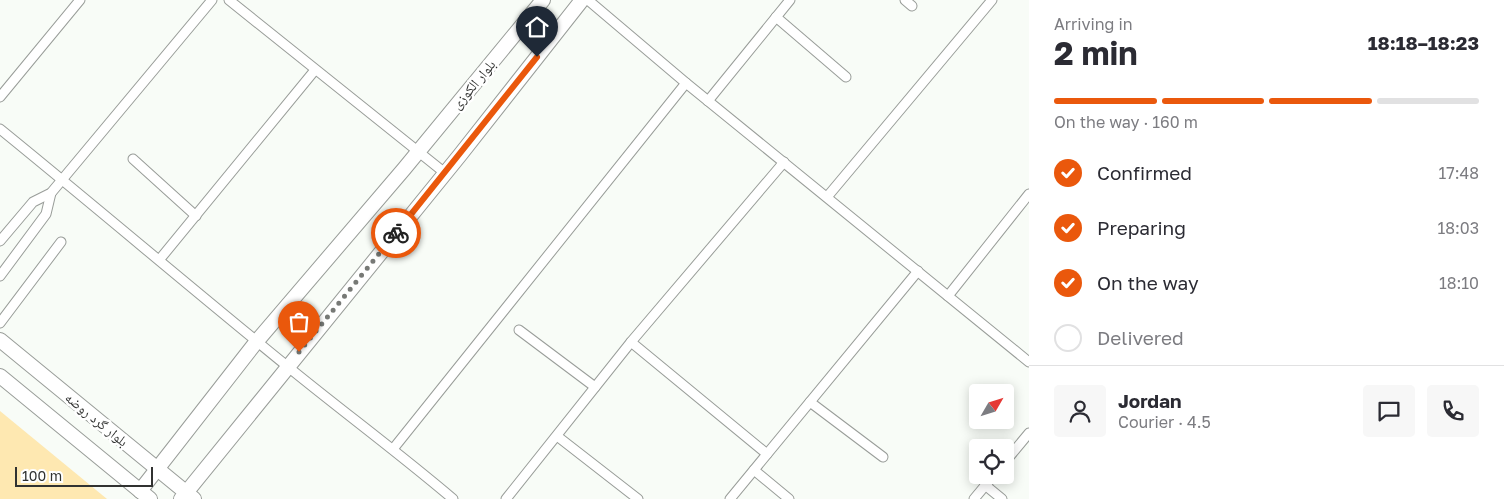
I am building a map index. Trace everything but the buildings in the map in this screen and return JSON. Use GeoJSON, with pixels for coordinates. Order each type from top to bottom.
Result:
{"type":"FeatureCollection","features":[{"type":"Feature","properties":{"kind":"main road","name":"بلوار الکوزی"},"geometry":{"type":"LineString","coordinates":[[145,495],[157,468],[257,341],[404,169],[543,0]]}},
{"type":"Feature","properties":{"kind":"main road"},"geometry":{"type":"LineString","coordinates":[[187,497],[287,366],[433,188],[582,0]]}},
{"type":"Feature","properties":{"kind":"main road","name":"بلوار گرد روضه"},"geometry":{"type":"LineString","coordinates":[[0,340],[157,468],[187,497]]}},
{"type":"Feature","properties":{"kind":"main road","name":"بلوار گرد روضه"},"geometry":{"type":"LineString","coordinates":[[0,376],[145,495]]}},
{"type":"Feature","properties":{"kind":"street"},"geometry":{"type":"LineString","coordinates":[[0,98],[3,86],[80,0]]}},
{"type":"Feature","properties":{"kind":"street"},"geometry":{"type":"LineString","coordinates":[[0,241],[33,202],[51,193],[212,0]]}},
{"type":"Feature","properties":{"kind":"street"},"geometry":{"type":"LineString","coordinates":[[229,0],[445,173]]}},
{"type":"Feature","properties":{"kind":"street"},"geometry":{"type":"LineString","coordinates":[[588,0],[686,83],[1029,362]]}},
{"type":"Feature","properties":{"kind":"street"},"geometry":{"type":"LineString","coordinates":[[708,101],[790,0]]}},
{"type":"Feature","properties":{"kind":"street"},"geometry":{"type":"LineString","coordinates":[[827,197],[992,0]]}},
{"type":"Feature","properties":{"kind":"street"},"geometry":{"type":"LineString","coordinates":[[776,17],[846,77]]}},
{"type":"Feature","properties":{"kind":"street"},"geometry":{"type":"LineString","coordinates":[[160,259],[315,70]]}},
{"type":"Feature","properties":{"kind":"street"},"geometry":{"type":"LineString","coordinates":[[393,449],[686,83]]}},
{"type":"Feature","properties":{"kind":"street"},"geometry":{"type":"LineString","coordinates":[[0,129],[160,259],[287,366],[393,449],[453,499]]}},
{"type":"Feature","properties":{"kind":"street"},"geometry":{"type":"LineString","coordinates":[[133,159],[196,216]]}},
{"type":"Feature","properties":{"kind":"street"},"geometry":{"type":"LineString","coordinates":[[506,499],[631,342],[784,162]]}},
{"type":"Feature","properties":{"kind":"street"},"geometry":{"type":"LineString","coordinates":[[0,276],[46,214],[51,193]]}},
{"type":"Feature","properties":{"kind":"street"},"geometry":{"type":"LineString","coordinates":[[948,296],[1029,194]]}},
{"type":"Feature","properties":{"kind":"street"},"geometry":{"type":"LineString","coordinates":[[0,323],[61,242]]}},
{"type":"Feature","properties":{"kind":"street"},"geometry":{"type":"LineString","coordinates":[[730,499],[918,271]]}},
{"type":"Feature","properties":{"kind":"street"},"geometry":{"type":"LineString","coordinates":[[519,330],[595,387]]}},
{"type":"Feature","properties":{"kind":"street"},"geometry":{"type":"LineString","coordinates":[[631,342],[767,454]]}},
{"type":"Feature","properties":{"kind":"street"},"geometry":{"type":"LineString","coordinates":[[810,402],[883,457]]}},
{"type":"Feature","properties":{"kind":"street"},"geometry":{"type":"LineString","coordinates":[[1014,451],[1029,433]]}},
{"type":"Feature","properties":{"kind":"street"},"geometry":{"type":"LineString","coordinates":[[557,436],[638,499]]}},
{"type":"Feature","properties":{"kind":"street"},"geometry":{"type":"LineString","coordinates":[[754,470],[789,499]]}},
{"type":"Feature","properties":{"kind":"street"},"geometry":{"type":"LineString","coordinates":[[974,499],[985,486],[1002,499]]}},
{"type":"Feature","properties":{"kind":"shaded area"},"geometry":{"type":"Polygon","coordinates":[[[0,411],[107,499],[0,499],[0,411]]]}},
{"type":"Feature","properties":{"kind":"way so far"},"geometry":{"type":"LineString","coordinates":[[299,352],[396,233]]}},
{"type":"Feature","properties":{"kind":"route"},"geometry":{"type":"LineString","coordinates":[[396,233],[537,57]]}}]}
